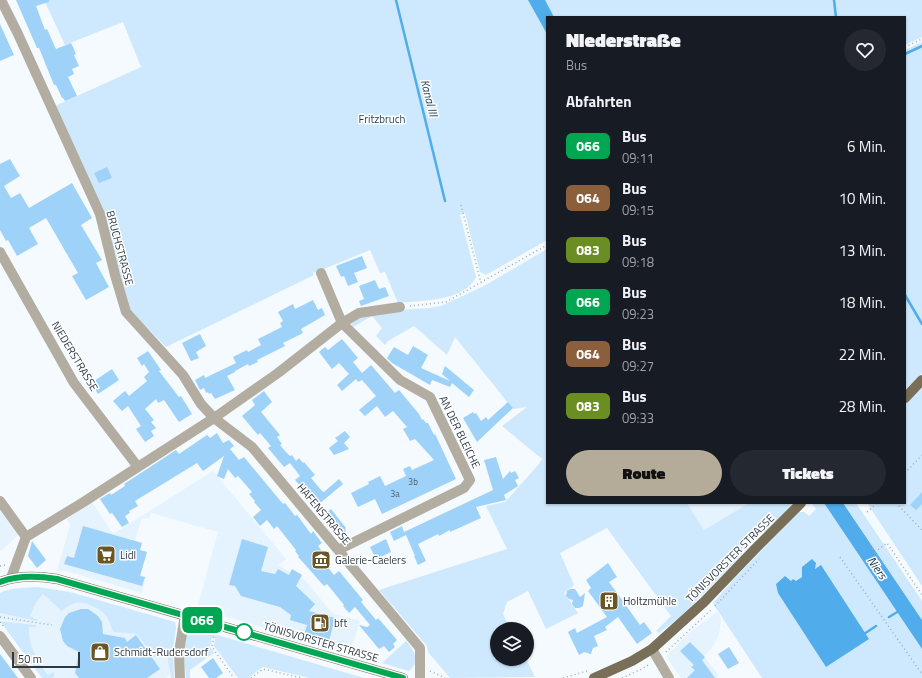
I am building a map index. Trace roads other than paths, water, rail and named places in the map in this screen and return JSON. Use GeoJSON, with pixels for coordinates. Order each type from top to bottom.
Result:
{"type":"FeatureCollection","features":[{"type":"Feature","properties":{"kind":"main road"},"geometry":{"type":"LineString","coordinates":[[906,397],[922,380]]}},
{"type":"Feature","properties":{"kind":"main road","name":"TÖNISVORSTER STRASSE"},"geometry":{"type":"LineString","coordinates":[[594,678],[632,661],[652,649],[704,602],[800,504]]}},
{"type":"Feature","properties":{"kind":"main road","name":"TÖNISVORSTER STRASSE"},"geometry":{"type":"LineString","coordinates":[[0,582],[11,578],[26,577],[57,579],[403,678]]}},
{"type":"Feature","properties":{"kind":"street","name":"BRUCHSTRASSE"},"geometry":{"type":"LineString","coordinates":[[1,0],[100,214],[126,312],[184,375],[201,404],[214,418]]}},
{"type":"Feature","properties":{"kind":"street","name":"NIEDERSTRASSE"},"geometry":{"type":"LineString","coordinates":[[0,252],[74,383],[138,467]]}},
{"type":"Feature","properties":{"kind":"street"},"geometry":{"type":"LineString","coordinates":[[321,273],[342,323]]}},
{"type":"Feature","properties":{"kind":"street"},"geometry":{"type":"LineString","coordinates":[[11,578],[26,537],[214,418],[278,373],[342,323],[359,313],[400,307]]}},
{"type":"Feature","properties":{"kind":"street","name":"AN DER BLEICHE"},"geometry":{"type":"LineString","coordinates":[[338,550],[464,488],[470,480],[430,397],[400,380],[342,323]]}},
{"type":"Feature","properties":{"kind":"street","name":"HAFENSTRASSE"},"geometry":{"type":"LineString","coordinates":[[214,418],[252,446],[420,648],[420,678]]}},
{"type":"Feature","properties":{"kind":"street"},"geometry":{"type":"LineString","coordinates":[[0,501],[26,537]]}},
{"type":"Feature","properties":{"kind":"street"},"geometry":{"type":"LineString","coordinates":[[180,678],[179,652],[185,615]]}},
{"type":"Feature","properties":{"kind":"street"},"geometry":{"type":"LineString","coordinates":[[0,636],[31,678]]}},
{"type":"Feature","properties":{"kind":"street"},"geometry":{"type":"LineString","coordinates":[[652,649],[669,678]]}},
{"type":"Feature","properties":{"kind":"water"},"geometry":{"type":"Polygon","coordinates":[[[528,0],[545,0],[553,16],[546,16],[546,32],[528,0]]]}},
{"type":"Feature","properties":{"kind":"water","name":"Niers"},"geometry":{"type":"Polygon","coordinates":[[[825,504],[844,504],[922,620],[922,649],[825,504]]]}},
{"type":"Feature","properties":{"kind":"water"},"geometry":{"type":"Polygon","coordinates":[[[812,559],[816,563],[815,569],[821,565],[869,639],[826,667],[778,593],[776,584],[785,576],[791,581],[793,579],[796,581],[802,577],[802,567],[812,559]]]}},
{"type":"Feature","properties":{"kind":"waterway","name":"Kanal III"},"geometry":{"type":"LineString","coordinates":[[396,0],[445,201]]}},
{"type":"Feature","properties":{"kind":"waterway"},"geometry":{"type":"LineString","coordinates":[[834,0],[836,16]]}},
{"type":"Feature","properties":{"kind":"waterway"},"geometry":{"type":"LineString","coordinates":[[906,54],[922,46]]}},
{"type":"Feature","properties":{"kind":"waterway"},"geometry":{"type":"LineString","coordinates":[[906,297],[922,324]]}},
{"type":"Feature","properties":{"kind":"waterway"},"geometry":{"type":"LineString","coordinates":[[889,617],[899,611]]}},
{"type":"Feature","properties":{"kind":"waterway"},"geometry":{"type":"LineString","coordinates":[[864,634],[876,626]]}},
{"type":"Feature","properties":{"kind":"place","name":"Lidl"},"geometry":{"type":"Point","coordinates":[106,555]}},
{"type":"Feature","properties":{"kind":"place","name":"Galerie-Caelers"},"geometry":{"type":"Point","coordinates":[321,560]}},
{"type":"Feature","properties":{"kind":"place","name":"Holtzmühle"},"geometry":{"type":"Point","coordinates":[609,601]}},
{"type":"Feature","properties":{"kind":"place","name":"bft"},"geometry":{"type":"Point","coordinates":[320,623]}},
{"type":"Feature","properties":{"kind":"place","name":"Schmidt-Rudersdorf"},"geometry":{"type":"Point","coordinates":[100,652]}},
{"type":"Feature","properties":{"kind":"park label","name":"Fritzbruch"},"geometry":{"type":"Point","coordinates":[382,119]}}]}
